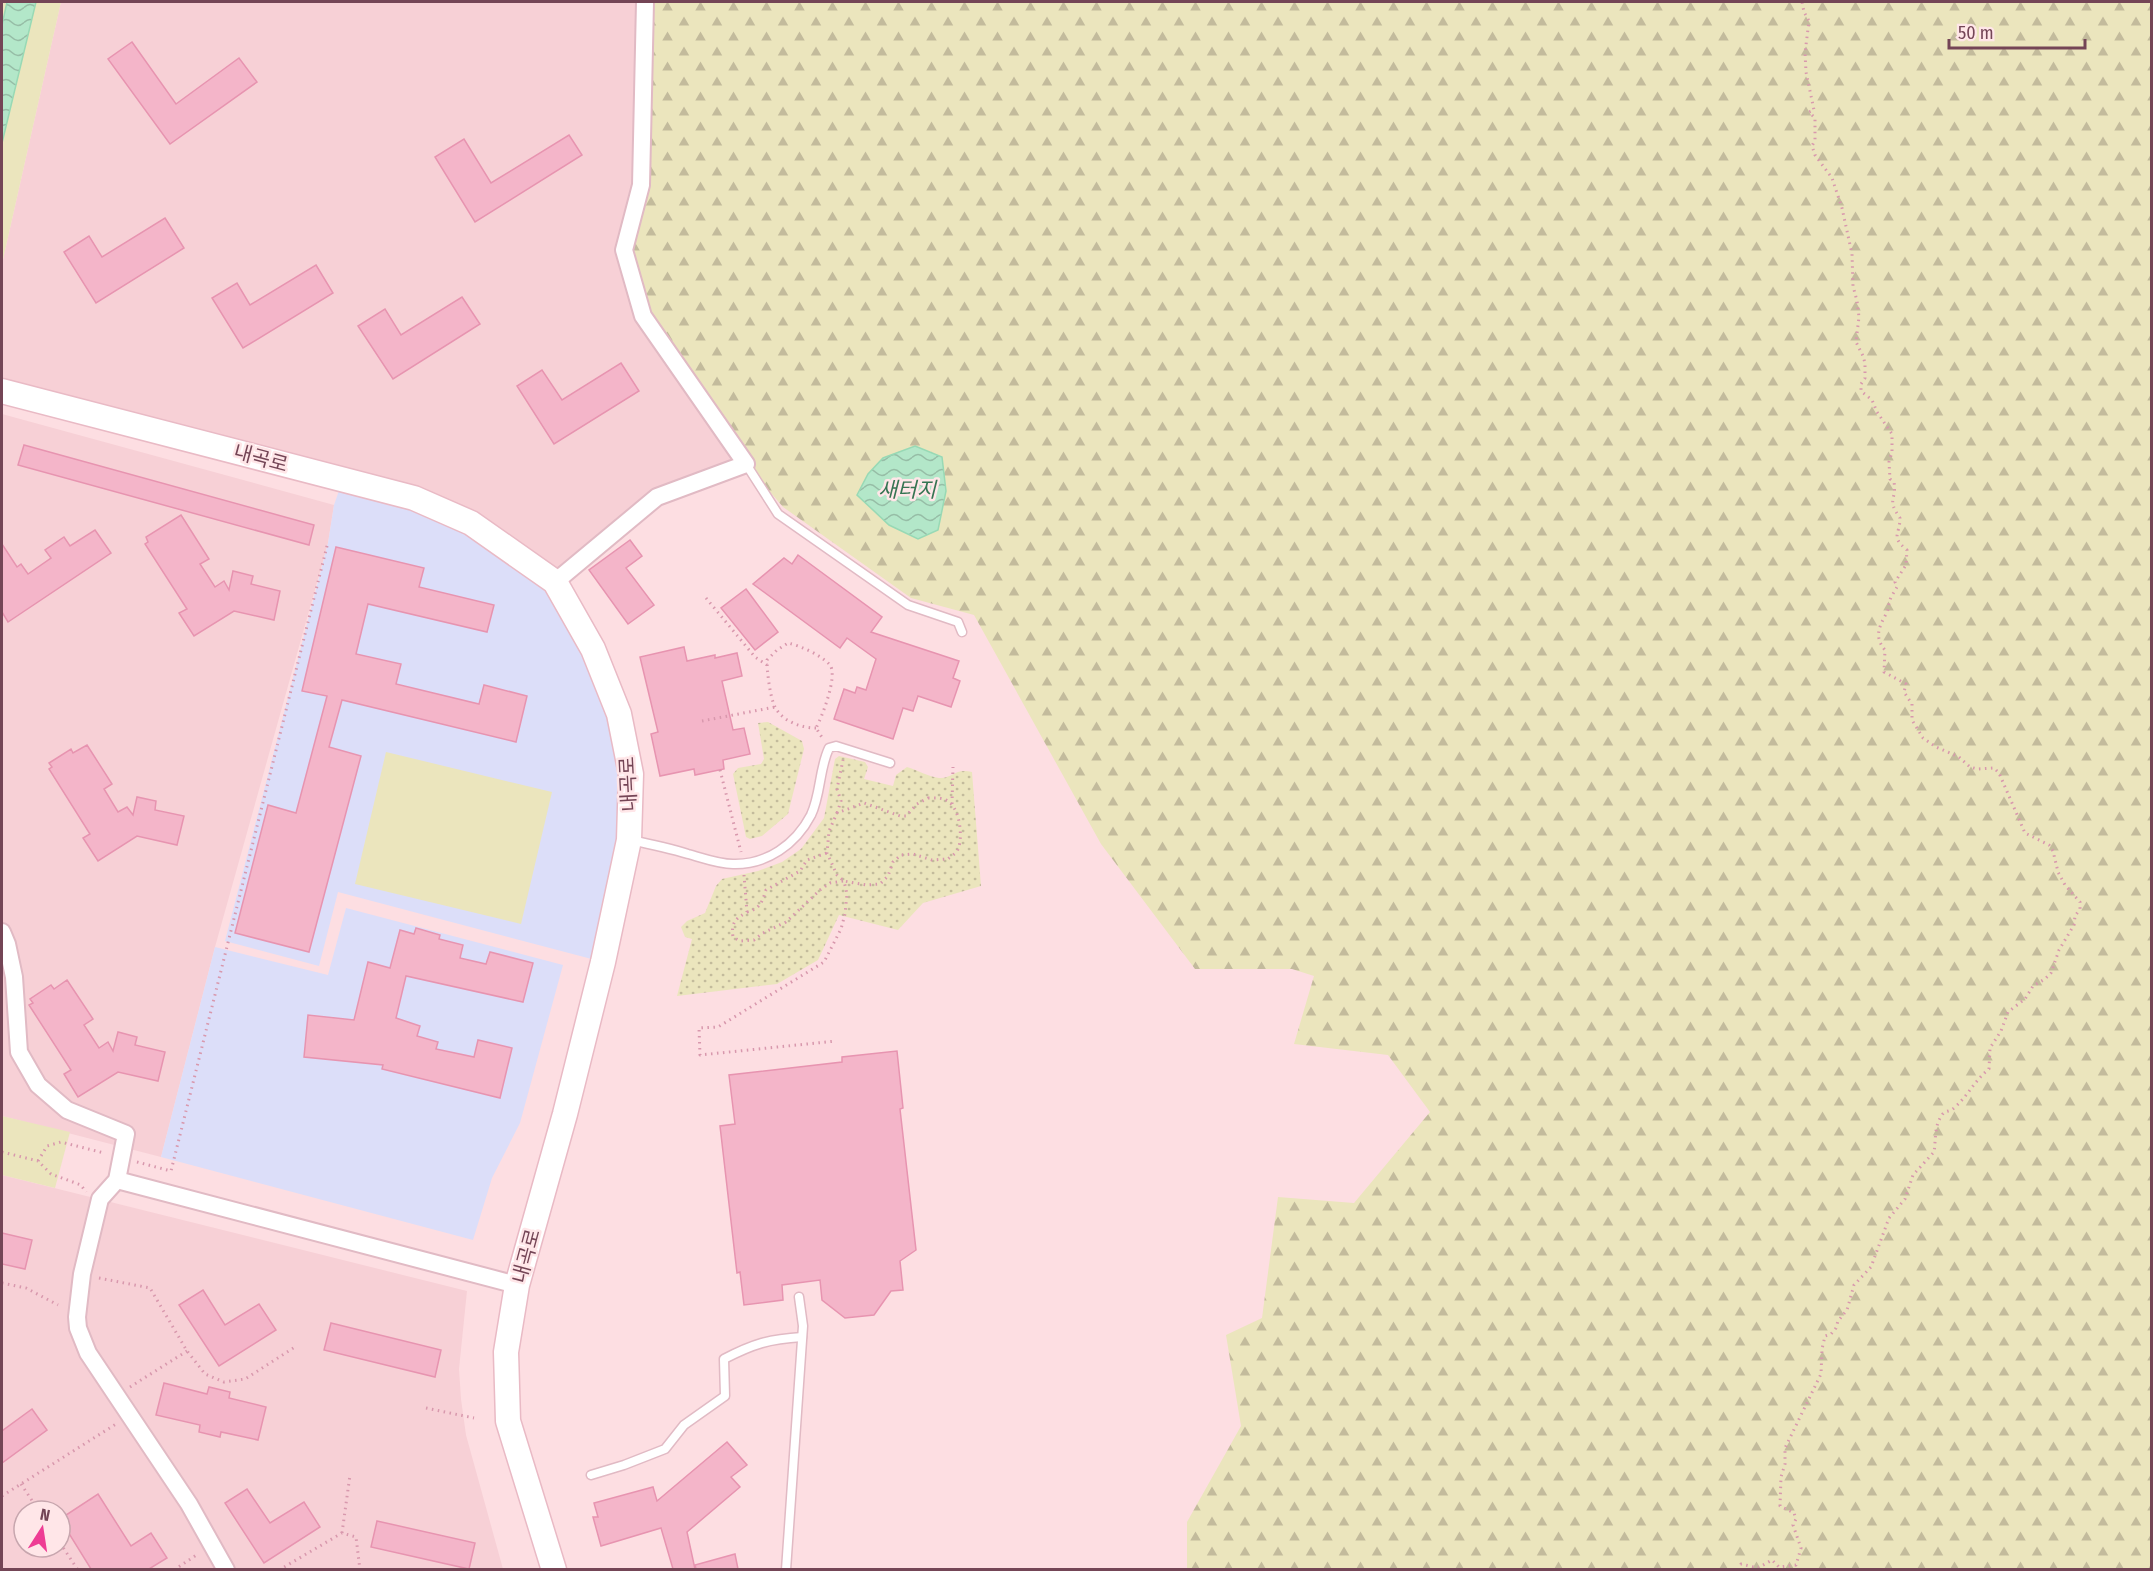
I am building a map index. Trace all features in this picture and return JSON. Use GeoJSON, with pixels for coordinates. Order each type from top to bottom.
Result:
{"type":"FeatureCollection","features":[{"type":"Feature","properties":{"kind":"main road","name":"내곡로"},"geometry":{"type":"LineString","coordinates":[[2,391],[414,498],[471,523],[555,582],[593,649],[619,714],[632,774],[629,840],[603,962],[565,1114],[517,1285],[506,1352],[508,1421],[554,1569]]}},
{"type":"Feature","properties":{"kind":"street"},"geometry":{"type":"LineString","coordinates":[[555,582],[657,497],[746,464],[643,316],[624,250],[641,185],[645,2]]}},
{"type":"Feature","properties":{"kind":"street"},"geometry":{"type":"LineString","coordinates":[[2,932],[14,977],[19,1052],[38,1085],[67,1110],[126,1134],[117,1180],[100,1199],[80,1282],[77,1307],[78,1328],[88,1353],[189,1504],[226,1569]]}},
{"type":"Feature","properties":{"kind":"street"},"geometry":{"type":"LineString","coordinates":[[117,1180],[517,1285]]}},
{"type":"Feature","properties":{"kind":"lane"},"geometry":{"type":"LineString","coordinates":[[746,464],[778,514],[908,605],[958,622],[962,632]]}},
{"type":"Feature","properties":{"kind":"lane"},"geometry":{"type":"LineString","coordinates":[[629,840],[732,864],[748,863],[777,853],[792,842],[804,827],[812,812],[824,759],[829,748],[836,746],[890,763]]}},
{"type":"Feature","properties":{"kind":"lane"},"geometry":{"type":"LineString","coordinates":[[786,1569],[803,1326],[799,1297]]}},
{"type":"Feature","properties":{"kind":"lane"},"geometry":{"type":"LineString","coordinates":[[591,1475],[665,1449],[684,1425],[725,1396],[724,1359],[774,1338],[802,1337]]}},
{"type":"Feature","properties":{"kind":"path"},"geometry":{"type":"LineString","coordinates":[[1738,1569],[1741,1564],[1758,1568],[1772,1560],[1779,1567],[1796,1565],[1801,1548],[1793,1525],[1796,1519],[1794,1513],[1780,1506],[1781,1477],[1785,1464],[1785,1448],[1821,1374],[1825,1336],[1831,1334],[1836,1328],[1838,1321],[1847,1310],[1854,1285],[1871,1267],[1888,1218],[1905,1198],[1913,1175],[1934,1152],[1933,1141],[1941,1116],[1952,1110],[1978,1077],[1989,1069],[1990,1048],[2001,1031],[2008,1012],[2025,999],[2033,986],[2051,973],[2059,950],[2074,926],[2075,916],[2080,909],[2080,902],[2065,885],[2058,872],[2053,850],[2049,845],[2025,833],[1999,773],[1994,768],[1970,767],[1959,757],[1936,747],[1923,738],[1912,720],[1912,704],[1904,692],[1906,684],[1884,672],[1885,650],[1877,634],[1897,587],[1895,582],[1906,565],[1907,550],[1898,542],[1896,533],[1900,518],[1892,506],[1892,499],[1896,491],[1889,473],[1892,434],[1872,400],[1861,391],[1861,384],[1865,378],[1865,363],[1856,342],[1859,318],[1852,286],[1852,254],[1842,208],[1832,178],[1815,155],[1812,146],[1815,140],[1815,118],[1809,112],[1814,110],[1813,95],[1806,72],[1805,53],[1809,21],[1802,2]]}},
{"type":"Feature","properties":{"kind":"path"},"geometry":{"type":"LineString","coordinates":[[127,1159],[171,1171],[328,543]]}},
{"type":"Feature","properties":{"kind":"path"},"geometry":{"type":"LineString","coordinates":[[706,598],[755,657],[767,665]]}},
{"type":"Feature","properties":{"kind":"path"},"geometry":{"type":"LineString","coordinates":[[788,643],[803,647],[830,666],[833,675],[816,728],[805,728],[788,720],[775,707],[767,660],[788,643]]}},
{"type":"Feature","properties":{"kind":"path"},"geometry":{"type":"LineString","coordinates":[[702,721],[775,707]]}},
{"type":"Feature","properties":{"kind":"path"},"geometry":{"type":"LineString","coordinates":[[816,728],[829,748]]}},
{"type":"Feature","properties":{"kind":"path"},"geometry":{"type":"LineString","coordinates":[[836,1041],[700,1055],[699,1028],[718,1027],[824,962],[841,929],[847,894],[844,881],[837,875],[827,853],[829,831],[841,801],[837,789],[844,755]]}},
{"type":"Feature","properties":{"kind":"path"},"geometry":{"type":"LineString","coordinates":[[827,853],[807,860],[800,871],[766,890],[756,910],[747,912],[736,919],[731,927],[733,937],[740,941],[754,940],[786,922],[820,890],[831,883],[844,881],[866,885],[880,884],[888,876],[893,862],[901,855],[913,854],[932,860],[948,859],[958,850],[960,835],[958,819],[952,804],[953,767]]}},
{"type":"Feature","properties":{"kind":"path"},"geometry":{"type":"LineString","coordinates":[[720,770],[742,854]]}},
{"type":"Feature","properties":{"kind":"path"},"geometry":{"type":"LineString","coordinates":[[837,813],[864,803],[906,816],[916,804],[928,798],[940,798],[952,804]]}},
{"type":"Feature","properties":{"kind":"path"},"geometry":{"type":"LineString","coordinates":[[744,873],[747,912]]}},
{"type":"Feature","properties":{"kind":"path"},"geometry":{"type":"LineString","coordinates":[[38,1161],[47,1146],[60,1142],[105,1154]]}},
{"type":"Feature","properties":{"kind":"path"},"geometry":{"type":"LineString","coordinates":[[2,1152],[38,1161],[51,1174],[81,1185],[86,1192]]}},
{"type":"Feature","properties":{"kind":"path"},"geometry":{"type":"LineString","coordinates":[[98,1277],[150,1288],[187,1351],[205,1374],[224,1382],[245,1379],[295,1347]]}},
{"type":"Feature","properties":{"kind":"path"},"geometry":{"type":"LineString","coordinates":[[2,1283],[26,1288],[58,1305]]}},
{"type":"Feature","properties":{"kind":"path"},"geometry":{"type":"LineString","coordinates":[[129,1388],[187,1351]]}},
{"type":"Feature","properties":{"kind":"path"},"geometry":{"type":"LineString","coordinates":[[426,1408],[474,1418]]}},
{"type":"Feature","properties":{"kind":"path"},"geometry":{"type":"LineString","coordinates":[[2,1496],[116,1424]]}},
{"type":"Feature","properties":{"kind":"path"},"geometry":{"type":"LineString","coordinates":[[342,1533],[350,1475]]}},
{"type":"Feature","properties":{"kind":"path"},"geometry":{"type":"LineString","coordinates":[[21,1484],[31,1499]]}},
{"type":"Feature","properties":{"kind":"path"},"geometry":{"type":"LineString","coordinates":[[279,1569],[342,1533],[356,1538],[360,1569]]}},
{"type":"Feature","properties":{"kind":"path"},"geometry":{"type":"LineString","coordinates":[[174,1569],[202,1551]]}},
{"type":"Feature","properties":{"kind":"shaded area"},"geometry":{"type":"Polygon","coordinates":[[[61,2],[645,2],[746,464],[657,497],[555,582],[471,523],[2,393],[2,264],[61,2]]]}},
{"type":"Feature","properties":{"kind":"shaded area"},"geometry":{"type":"Polygon","coordinates":[[[2,414],[334,505],[328,543],[215,947],[161,1157],[2,1116],[2,414]]]}},
{"type":"Feature","properties":{"kind":"shaded area"},"geometry":{"type":"Polygon","coordinates":[[[343,479],[414,498],[555,582],[631,774],[603,962],[338,892],[319,966],[225,941],[328,543],[334,505],[343,479]]]}},
{"type":"Feature","properties":{"kind":"shaded area"},"geometry":{"type":"Polygon","coordinates":[[[346,908],[563,965],[520,1123],[492,1178],[473,1240],[161,1157],[215,947],[328,975],[346,908]]]}},
{"type":"Feature","properties":{"kind":"shaded area"},"geometry":{"type":"Polygon","coordinates":[[[2,1175],[467,1291],[459,1369],[461,1399],[466,1435],[503,1569],[2,1570],[2,1175]]]}},
{"type":"Feature","properties":{"kind":"green space"},"geometry":{"type":"Polygon","coordinates":[[[2,2],[61,2],[2,264],[2,2]]]}},
{"type":"Feature","properties":{"kind":"green space"},"geometry":{"type":"Polygon","coordinates":[[[645,2],[2151,2],[2151,1569],[1187,1569],[1187,1522],[1241,1426],[1226,1335],[1262,1318],[1278,1197],[1354,1203],[1430,1112],[1388,1055],[1294,1044],[1314,976],[1292,969],[1195,969],[1101,844],[974,615],[911,598],[783,507],[746,464],[643,316],[624,250],[641,185],[645,2]]]}},
{"type":"Feature","properties":{"kind":"green space"},"geometry":{"type":"Polygon","coordinates":[[[768,722],[802,741],[804,749],[788,814],[762,836],[750,839],[746,837],[733,774],[738,768],[761,764],[764,759],[758,723],[768,722]]]}},
{"type":"Feature","properties":{"kind":"green space"},"geometry":{"type":"Polygon","coordinates":[[[386,752],[552,792],[521,924],[355,884],[386,752]]]}},
{"type":"Feature","properties":{"kind":"green space"},"geometry":{"type":"Polygon","coordinates":[[[839,756],[865,762],[868,767],[864,779],[893,786],[896,775],[907,767],[939,778],[961,771],[972,772],[981,886],[923,903],[898,930],[839,915],[818,960],[777,984],[677,996],[692,939],[685,937],[681,927],[687,921],[705,913],[716,886],[722,879],[758,871],[782,862],[801,849],[824,818],[835,759],[839,756]]]}},
{"type":"Feature","properties":{"kind":"green space"},"geometry":{"type":"Polygon","coordinates":[[[2,1116],[70,1132],[55,1188],[2,1175],[2,1116]]]}},
{"type":"Feature","properties":{"kind":"water"},"geometry":{"type":"Polygon","coordinates":[[[7,2],[36,2],[2,143],[2,25],[7,2]]]}},
{"type":"Feature","properties":{"kind":"water","name":"새터지"},"geometry":{"type":"Polygon","coordinates":[[[915,446],[942,457],[946,491],[938,530],[918,539],[889,525],[857,495],[868,474],[883,458],[915,446]]]}},
{"type":"Feature","properties":{"kind":"building"},"geometry":{"type":"Polygon","coordinates":[[[132,42],[176,104],[239,58],[257,82],[170,144],[108,59],[132,42]]]}},
{"type":"Feature","properties":{"kind":"building"},"geometry":{"type":"Polygon","coordinates":[[[569,135],[582,155],[475,222],[435,157],[464,139],[491,183],[569,135]]]}},
{"type":"Feature","properties":{"kind":"building"},"geometry":{"type":"Polygon","coordinates":[[[165,218],[184,248],[96,303],[64,252],[89,236],[102,257],[165,218]]]}},
{"type":"Feature","properties":{"kind":"building"},"geometry":{"type":"Polygon","coordinates":[[[316,265],[333,293],[243,348],[212,298],[237,283],[250,305],[316,265]]]}},
{"type":"Feature","properties":{"kind":"building"},"geometry":{"type":"Polygon","coordinates":[[[462,297],[480,324],[393,379],[358,326],[385,309],[401,335],[462,297]]]}},
{"type":"Feature","properties":{"kind":"building"},"geometry":{"type":"Polygon","coordinates":[[[621,363],[639,391],[554,444],[517,386],[542,370],[562,400],[621,363]]]}},
{"type":"Feature","properties":{"kind":"building"},"geometry":{"type":"Polygon","coordinates":[[[24,445],[314,525],[309,545],[18,465],[24,445]]]}},
{"type":"Feature","properties":{"kind":"building"},"geometry":{"type":"Polygon","coordinates":[[[181,515],[209,559],[200,564],[215,587],[224,581],[229,590],[233,571],[253,576],[251,584],[280,591],[274,620],[234,611],[194,636],[179,613],[187,609],[145,544],[148,542],[146,537],[181,515]]]}},
{"type":"Feature","properties":{"kind":"building"},"geometry":{"type":"Polygon","coordinates":[[[95,530],[111,553],[8,622],[2,612],[2,544],[17,567],[21,564],[28,574],[51,558],[45,550],[64,537],[70,546],[95,530]]]}},
{"type":"Feature","properties":{"kind":"building"},"geometry":{"type":"Polygon","coordinates":[[[630,540],[642,556],[626,568],[654,605],[628,624],[589,570],[630,540]]]}},
{"type":"Feature","properties":{"kind":"building"},"geometry":{"type":"Polygon","coordinates":[[[336,547],[424,568],[419,587],[494,605],[487,632],[368,604],[356,654],[401,664],[396,684],[479,704],[484,685],[527,696],[516,742],[342,700],[329,747],[361,756],[309,952],[235,933],[268,805],[296,813],[327,696],[302,691],[336,547]]]}},
{"type":"Feature","properties":{"kind":"building"},"geometry":{"type":"Polygon","coordinates":[[[798,555],[882,617],[871,632],[959,661],[953,678],[960,681],[951,707],[918,696],[913,711],[903,708],[893,739],[834,719],[844,689],[855,693],[857,687],[866,690],[876,659],[847,638],[840,648],[753,584],[784,558],[792,564],[798,555]]]}},
{"type":"Feature","properties":{"kind":"building"},"geometry":{"type":"Polygon","coordinates":[[[746,589],[778,632],[755,650],[721,608],[746,589]]]}},
{"type":"Feature","properties":{"kind":"building"},"geometry":{"type":"Polygon","coordinates":[[[684,647],[687,661],[737,653],[742,676],[722,681],[733,730],[744,728],[750,754],[723,760],[724,769],[695,775],[694,769],[660,776],[651,734],[658,732],[640,657],[684,647]]]}},
{"type":"Feature","properties":{"kind":"building"},"geometry":{"type":"Polygon","coordinates":[[[87,745],[112,784],[104,789],[118,812],[127,807],[133,815],[137,797],[156,801],[155,810],[184,816],[177,845],[137,836],[98,861],[83,838],[90,834],[49,769],[52,767],[49,763],[71,749],[73,753],[87,745]]]}},
{"type":"Feature","properties":{"kind":"building"},"geometry":{"type":"Polygon","coordinates":[[[416,928],[440,935],[439,939],[463,945],[460,958],[486,964],[490,952],[533,963],[523,1002],[406,976],[396,1018],[420,1026],[417,1036],[438,1042],[436,1049],[474,1057],[478,1040],[512,1048],[500,1098],[382,1069],[383,1065],[304,1057],[308,1015],[354,1020],[368,962],[390,968],[400,930],[414,934],[416,928]]]}},
{"type":"Feature","properties":{"kind":"building"},"geometry":{"type":"Polygon","coordinates":[[[67,980],[93,1019],[84,1025],[99,1048],[108,1042],[113,1051],[118,1032],[137,1037],[135,1045],[165,1052],[158,1081],[118,1072],[78,1097],[64,1074],[71,1070],[29,1005],[33,1003],[30,999],[51,985],[54,989],[67,980]]]}},
{"type":"Feature","properties":{"kind":"building"},"geometry":{"type":"Polygon","coordinates":[[[897,1051],[903,1108],[900,1109],[916,1250],[900,1261],[903,1290],[891,1291],[874,1315],[845,1318],[822,1300],[820,1280],[782,1285],[783,1300],[744,1305],[740,1272],[737,1273],[720,1126],[735,1124],[729,1075],[842,1062],[842,1057],[897,1051]]]}},
{"type":"Feature","properties":{"kind":"building"},"geometry":{"type":"Polygon","coordinates":[[[2,1233],[32,1240],[25,1269],[2,1264],[2,1233]]]}},
{"type":"Feature","properties":{"kind":"building"},"geometry":{"type":"Polygon","coordinates":[[[203,1290],[225,1325],[259,1304],[276,1330],[219,1366],[179,1305],[203,1290]]]}},
{"type":"Feature","properties":{"kind":"building"},"geometry":{"type":"Polygon","coordinates":[[[331,1323],[441,1350],[435,1377],[324,1350],[331,1323]]]}},
{"type":"Feature","properties":{"kind":"building"},"geometry":{"type":"Polygon","coordinates":[[[164,1383],[207,1394],[209,1387],[230,1392],[229,1398],[266,1407],[258,1440],[221,1432],[220,1437],[199,1432],[200,1425],[156,1415],[164,1383]]]}},
{"type":"Feature","properties":{"kind":"building"},"geometry":{"type":"Polygon","coordinates":[[[32,1409],[47,1430],[2,1463],[2,1431],[32,1409]]]}},
{"type":"Feature","properties":{"kind":"building"},"geometry":{"type":"Polygon","coordinates":[[[727,1442],[747,1465],[731,1477],[740,1487],[687,1532],[695,1569],[673,1569],[661,1528],[601,1546],[593,1517],[598,1517],[594,1503],[653,1487],[657,1501],[727,1442]]]}},
{"type":"Feature","properties":{"kind":"building"},"geometry":{"type":"Polygon","coordinates":[[[247,1489],[270,1523],[304,1502],[320,1527],[264,1563],[225,1503],[247,1489]]]}},
{"type":"Feature","properties":{"kind":"building"},"geometry":{"type":"Polygon","coordinates":[[[98,1494],[131,1546],[151,1533],[167,1558],[149,1569],[91,1569],[72,1538],[72,1511],[98,1494]]]}},
{"type":"Feature","properties":{"kind":"building"},"geometry":{"type":"Polygon","coordinates":[[[377,1521],[475,1543],[469,1569],[371,1547],[377,1521]]]}},
{"type":"Feature","properties":{"kind":"building"},"geometry":{"type":"Polygon","coordinates":[[[735,1554],[738,1569],[696,1569],[695,1565],[735,1554]]]}}]}
